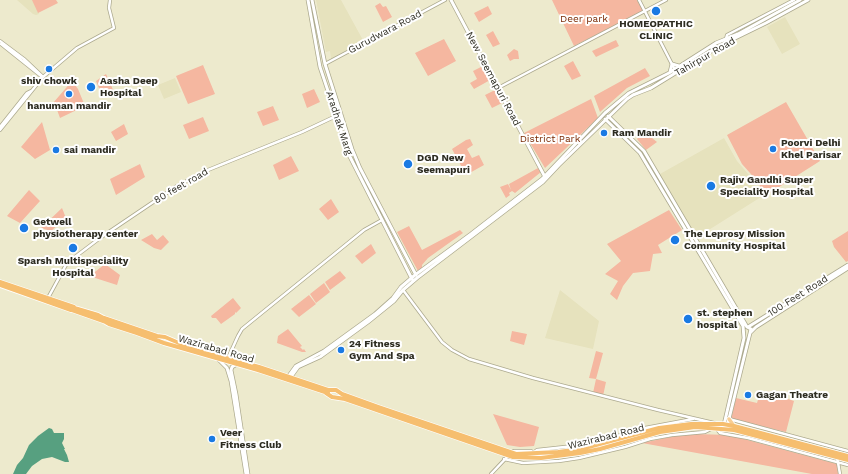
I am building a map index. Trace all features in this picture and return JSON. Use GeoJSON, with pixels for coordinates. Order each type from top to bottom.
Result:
{"type":"FeatureCollection","features":[{"type":"Feature","properties":{"kind":"highway","name":"Wazirabad Road"},"geometry":{"type":"LineString","coordinates":[[0,282],[56,300],[77,310],[103,319],[157,336],[165,337],[192,349],[289,377],[326,391],[332,397],[351,401],[508,456],[581,449],[659,428],[691,424],[715,427]]}},
{"type":"Feature","properties":{"kind":"highway","name":"Wazirabad Road"},"geometry":{"type":"LineString","coordinates":[[0,285],[74,311],[77,310]]}},
{"type":"Feature","properties":{"kind":"highway","name":"Wazirabad Road"},"geometry":{"type":"LineString","coordinates":[[103,319],[109,324],[218,359],[326,391],[336,390],[342,394],[508,456]]}},
{"type":"Feature","properties":{"kind":"highway"},"geometry":{"type":"LineString","coordinates":[[169,344],[167,343],[167,340],[173,341]]}},
{"type":"Feature","properties":{"kind":"highway","name":"Wazirabad Road"},"geometry":{"type":"LineString","coordinates":[[531,454],[562,458],[660,432],[695,427],[734,426],[802,444],[810,443],[848,456]]}},
{"type":"Feature","properties":{"kind":"highway","name":"Wazirabad Road"},"geometry":{"type":"LineString","coordinates":[[725,427],[848,460]]}},
{"type":"Feature","properties":{"kind":"highway"},"geometry":{"type":"LineString","coordinates":[[802,444],[803,439]]}},
{"type":"Feature","properties":{"kind":"main road","name":"Aradhak Marg"},"geometry":{"type":"LineString","coordinates":[[308,0],[320,67],[345,148],[413,280]]}},
{"type":"Feature","properties":{"kind":"main road","name":"Aradhak Marg"},"geometry":{"type":"LineString","coordinates":[[312,0],[325,64],[359,167],[416,276]]}},
{"type":"Feature","properties":{"kind":"main road","name":"New Seemapuri Road"},"geometry":{"type":"LineString","coordinates":[[451,0],[546,177]]}},
{"type":"Feature","properties":{"kind":"main road","name":"Tahirpur Road"},"geometry":{"type":"LineString","coordinates":[[774,17],[794,1],[800,0]]}},
{"type":"Feature","properties":{"kind":"main road","name":"Tahirpur Road"},"geometry":{"type":"LineString","coordinates":[[546,177],[633,95],[651,88],[676,71],[727,41],[808,0]]}},
{"type":"Feature","properties":{"kind":"main road","name":"Tahirpur Road"},"geometry":{"type":"LineString","coordinates":[[546,177],[605,113],[629,94],[670,72],[676,71],[679,66],[716,43],[727,41]]}},
{"type":"Feature","properties":{"kind":"main road"},"geometry":{"type":"LineString","coordinates":[[670,72],[672,64],[679,66]]}},
{"type":"Feature","properties":{"kind":"main road"},"geometry":{"type":"LineString","coordinates":[[605,113],[644,151],[748,327],[751,329],[727,418]]}},
{"type":"Feature","properties":{"kind":"main road"},"geometry":{"type":"LineString","coordinates":[[602,117],[640,153],[743,326],[744,331],[725,427]]}},
{"type":"Feature","properties":{"kind":"main road"},"geometry":{"type":"LineString","coordinates":[[599,126],[610,124]]}},
{"type":"Feature","properties":{"kind":"main road"},"geometry":{"type":"LineString","coordinates":[[355,169],[359,167]]}},
{"type":"Feature","properties":{"kind":"main road"},"geometry":{"type":"LineString","coordinates":[[289,377],[296,366],[324,351],[369,318],[416,276],[546,177]]}},
{"type":"Feature","properties":{"kind":"main road","name":"100 Feet Road"},"geometry":{"type":"LineString","coordinates":[[744,331],[748,327],[848,265]]}},
{"type":"Feature","properties":{"kind":"main road","name":"100 Feet Road"},"geometry":{"type":"LineString","coordinates":[[750,333],[756,327],[848,268]]}},
{"type":"Feature","properties":{"kind":"main road"},"geometry":{"type":"LineString","coordinates":[[744,331],[750,333]]}},
{"type":"Feature","properties":{"kind":"main road"},"geometry":{"type":"LineString","coordinates":[[218,359],[226,368],[231,381],[243,447]]}},
{"type":"Feature","properties":{"kind":"main road"},"geometry":{"type":"LineString","coordinates":[[237,364],[231,368],[231,372],[236,394],[247,474]]}},
{"type":"Feature","properties":{"kind":"main road"},"geometry":{"type":"LineString","coordinates":[[727,418],[734,426]]}},
{"type":"Feature","properties":{"kind":"street"},"geometry":{"type":"LineString","coordinates":[[0,130],[43,77],[82,44],[114,27],[109,8],[110,0]]}},
{"type":"Feature","properties":{"kind":"street","name":"Gurudwara Road"},"geometry":{"type":"LineString","coordinates":[[325,64],[445,0]]}},
{"type":"Feature","properties":{"kind":"street"},"geometry":{"type":"LineString","coordinates":[[639,0],[676,71]]}},
{"type":"Feature","properties":{"kind":"street"},"geometry":{"type":"LineString","coordinates":[[498,87],[666,0]]}},
{"type":"Feature","properties":{"kind":"street"},"geometry":{"type":"LineString","coordinates":[[727,41],[727,35],[794,1]]}},
{"type":"Feature","properties":{"kind":"street"},"geometry":{"type":"LineString","coordinates":[[0,42],[24,59],[43,77]]}},
{"type":"Feature","properties":{"kind":"street"},"geometry":{"type":"LineString","coordinates":[[0,127],[27,93],[32,91]]}},
{"type":"Feature","properties":{"kind":"street","name":"80 feet road"},"geometry":{"type":"LineString","coordinates":[[52,291],[64,268],[71,260],[100,238],[176,186],[208,170],[302,132],[336,116]]}},
{"type":"Feature","properties":{"kind":"street"},"geometry":{"type":"LineString","coordinates":[[228,359],[242,329],[364,230],[382,220]]}},
{"type":"Feature","properties":{"kind":"street"},"geometry":{"type":"LineString","coordinates":[[402,289],[442,342],[452,350],[469,359],[533,378],[712,422],[720,432],[848,465]]}},
{"type":"Feature","properties":{"kind":"street"},"geometry":{"type":"LineString","coordinates":[[48,298],[52,291]]}},
{"type":"Feature","properties":{"kind":"street"},"geometry":{"type":"LineString","coordinates":[[52,291],[56,300]]}},
{"type":"Feature","properties":{"kind":"street"},"geometry":{"type":"LineString","coordinates":[[492,474],[514,451],[531,454],[538,449],[591,443],[645,428],[694,418]]}},
{"type":"Feature","properties":{"kind":"street"},"geometry":{"type":"LineString","coordinates":[[727,418],[736,422],[803,439],[810,443],[848,451]]}},
{"type":"Feature","properties":{"kind":"street"},"geometry":{"type":"LineString","coordinates":[[508,456],[523,463],[562,458]]}},
{"type":"Feature","properties":{"kind":"street"},"geometry":{"type":"LineString","coordinates":[[837,457],[840,474]]}},
{"type":"Feature","properties":{"kind":"shaded area"},"geometry":{"type":"Polygon","coordinates":[[[17,0],[33,0],[39,14],[33,14],[17,0]]]}},
{"type":"Feature","properties":{"kind":"shaded area"},"geometry":{"type":"Polygon","coordinates":[[[316,0],[341,0],[364,42],[331,59],[330,51],[326,52],[316,0]]]}},
{"type":"Feature","properties":{"kind":"shaded area"},"geometry":{"type":"Polygon","coordinates":[[[785,17],[800,44],[782,54],[767,27],[785,17]]]}},
{"type":"Feature","properties":{"kind":"shaded area"},"geometry":{"type":"Polygon","coordinates":[[[175,78],[181,92],[164,99],[158,85],[175,78]]]}},
{"type":"Feature","properties":{"kind":"shaded area","name":"Rajiv Gandhi Super Speciality Hospital"},"geometry":{"type":"Polygon","coordinates":[[[724,138],[737,161],[749,175],[761,197],[696,238],[660,174],[724,138]]]}},
{"type":"Feature","properties":{"kind":"shaded area"},"geometry":{"type":"Polygon","coordinates":[[[560,290],[599,321],[593,349],[545,338],[560,290]]]}},
{"type":"Feature","properties":{"kind":"shaded area"},"geometry":{"type":"Polygon","coordinates":[[[49,428],[52,429],[54,433],[64,433],[62,443],[69,462],[52,457],[42,459],[32,466],[26,474],[13,474],[29,445],[49,428]]]}},
{"type":"Feature","properties":{"kind":"green space"},"geometry":{"type":"Polygon","coordinates":[[[32,0],[56,0],[58,3],[38,13],[32,0]]]}},
{"type":"Feature","properties":{"kind":"green space","name":"Deer park"},"geometry":{"type":"Polygon","coordinates":[[[552,0],[637,0],[643,11],[574,46],[552,0]]]}},
{"type":"Feature","properties":{"kind":"green space"},"geometry":{"type":"Polygon","coordinates":[[[380,3],[383,7],[386,6],[392,17],[383,22],[375,6],[380,3]]]}},
{"type":"Feature","properties":{"kind":"green space"},"geometry":{"type":"Polygon","coordinates":[[[488,6],[492,14],[479,22],[474,13],[488,6]]]}},
{"type":"Feature","properties":{"kind":"green space"},"geometry":{"type":"Polygon","coordinates":[[[493,31],[500,44],[493,47],[486,35],[493,31]]]}},
{"type":"Feature","properties":{"kind":"green space"},"geometry":{"type":"Polygon","coordinates":[[[444,39],[456,61],[428,76],[415,53],[444,39]]]}},
{"type":"Feature","properties":{"kind":"green space"},"geometry":{"type":"Polygon","coordinates":[[[616,40],[619,46],[596,57],[592,51],[616,40]]]}},
{"type":"Feature","properties":{"kind":"green space"},"geometry":{"type":"Polygon","coordinates":[[[514,49],[518,51],[519,59],[510,61],[507,55],[514,49]]]}},
{"type":"Feature","properties":{"kind":"green space"},"geometry":{"type":"Polygon","coordinates":[[[573,61],[581,76],[572,80],[564,66],[573,61]]]}},
{"type":"Feature","properties":{"kind":"green space"},"geometry":{"type":"Polygon","coordinates":[[[203,65],[215,94],[188,104],[176,76],[203,65]]]}},
{"type":"Feature","properties":{"kind":"green space"},"geometry":{"type":"Polygon","coordinates":[[[481,67],[483,71],[486,69],[492,79],[474,89],[470,83],[477,79],[473,71],[481,67]]]}},
{"type":"Feature","properties":{"kind":"green space"},"geometry":{"type":"Polygon","coordinates":[[[645,68],[650,76],[627,88],[600,112],[594,96],[645,68]]]}},
{"type":"Feature","properties":{"kind":"green space"},"geometry":{"type":"Polygon","coordinates":[[[106,74],[114,92],[103,98],[96,81],[106,74]]]}},
{"type":"Feature","properties":{"kind":"green space"},"geometry":{"type":"Polygon","coordinates":[[[72,81],[78,89],[85,106],[60,118],[53,103],[72,81]]]}},
{"type":"Feature","properties":{"kind":"green space"},"geometry":{"type":"Polygon","coordinates":[[[314,89],[320,102],[307,108],[302,94],[314,89]]]}},
{"type":"Feature","properties":{"kind":"green space"},"geometry":{"type":"Polygon","coordinates":[[[497,89],[504,102],[492,108],[485,95],[497,89]]]}},
{"type":"Feature","properties":{"kind":"green space","name":"District Park"},"geometry":{"type":"Polygon","coordinates":[[[591,99],[598,118],[545,168],[524,133],[591,99]]]}},
{"type":"Feature","properties":{"kind":"green space","name":"Poorvi Delhi Khel Parisar"},"geometry":{"type":"Polygon","coordinates":[[[786,102],[820,161],[765,196],[758,182],[742,164],[727,135],[786,102]]]}},
{"type":"Feature","properties":{"kind":"green space"},"geometry":{"type":"Polygon","coordinates":[[[273,106],[279,120],[263,126],[257,112],[273,106]]]}},
{"type":"Feature","properties":{"kind":"green space"},"geometry":{"type":"Polygon","coordinates":[[[203,117],[209,131],[189,139],[183,125],[203,117]]]}},
{"type":"Feature","properties":{"kind":"green space"},"geometry":{"type":"Polygon","coordinates":[[[42,122],[50,150],[35,159],[21,147],[42,122]]]}},
{"type":"Feature","properties":{"kind":"green space"},"geometry":{"type":"Polygon","coordinates":[[[124,124],[128,134],[116,141],[111,132],[124,124]]]}},
{"type":"Feature","properties":{"kind":"green space"},"geometry":{"type":"Polygon","coordinates":[[[642,133],[657,142],[646,150],[637,139],[642,133]]]}},
{"type":"Feature","properties":{"kind":"green space"},"geometry":{"type":"Polygon","coordinates":[[[470,139],[473,145],[467,149],[472,158],[479,155],[484,165],[466,175],[452,149],[470,139]]]}},
{"type":"Feature","properties":{"kind":"green space"},"geometry":{"type":"Polygon","coordinates":[[[291,156],[299,171],[279,180],[273,165],[291,156]]]}},
{"type":"Feature","properties":{"kind":"green space"},"geometry":{"type":"Polygon","coordinates":[[[140,164],[145,177],[116,195],[110,179],[140,164]]]}},
{"type":"Feature","properties":{"kind":"green space"},"geometry":{"type":"Polygon","coordinates":[[[538,168],[541,172],[515,193],[512,191],[509,193],[510,195],[506,198],[500,187],[508,184],[511,190],[509,184],[538,168]]]}},
{"type":"Feature","properties":{"kind":"green space"},"geometry":{"type":"Polygon","coordinates":[[[29,190],[40,201],[20,223],[7,216],[29,190]]]}},
{"type":"Feature","properties":{"kind":"green space"},"geometry":{"type":"Polygon","coordinates":[[[331,199],[339,212],[328,220],[319,209],[331,199]]]}},
{"type":"Feature","properties":{"kind":"green space"},"geometry":{"type":"Polygon","coordinates":[[[62,208],[66,218],[51,231],[41,228],[62,208]]]}},
{"type":"Feature","properties":{"kind":"green space"},"geometry":{"type":"Polygon","coordinates":[[[669,210],[682,230],[658,245],[662,253],[653,254],[650,271],[633,273],[623,286],[617,300],[610,294],[618,281],[605,274],[621,261],[607,244],[669,210]]]}},
{"type":"Feature","properties":{"kind":"green space"},"geometry":{"type":"Polygon","coordinates":[[[409,226],[422,250],[460,230],[463,233],[428,258],[422,265],[422,268],[418,271],[397,232],[409,226]]]}},
{"type":"Feature","properties":{"kind":"green space"},"geometry":{"type":"Polygon","coordinates":[[[848,231],[848,261],[846,262],[834,247],[832,241],[848,231]]]}},
{"type":"Feature","properties":{"kind":"green space"},"geometry":{"type":"Polygon","coordinates":[[[152,234],[157,240],[163,235],[169,242],[161,250],[154,248],[141,240],[152,234]]]}},
{"type":"Feature","properties":{"kind":"green space"},"geometry":{"type":"Polygon","coordinates":[[[371,244],[376,253],[362,264],[355,256],[371,244]]]}},
{"type":"Feature","properties":{"kind":"green space"},"geometry":{"type":"Polygon","coordinates":[[[105,264],[120,275],[117,285],[92,277],[91,275],[105,264]]]}},
{"type":"Feature","properties":{"kind":"green space"},"geometry":{"type":"Polygon","coordinates":[[[340,271],[346,278],[330,290],[325,282],[340,271]]]}},
{"type":"Feature","properties":{"kind":"green space"},"geometry":{"type":"Polygon","coordinates":[[[324,283],[330,292],[316,303],[310,294],[324,283]]]}},
{"type":"Feature","properties":{"kind":"green space"},"geometry":{"type":"Polygon","coordinates":[[[309,295],[316,304],[299,317],[291,309],[309,295]]]}},
{"type":"Feature","properties":{"kind":"green space"},"geometry":{"type":"Polygon","coordinates":[[[233,298],[241,308],[236,313],[235,312],[235,314],[221,324],[216,318],[212,318],[211,316],[233,298]]]}},
{"type":"Feature","properties":{"kind":"green space"},"geometry":{"type":"Polygon","coordinates":[[[288,329],[302,346],[300,347],[306,352],[277,343],[278,336],[288,329]]]}},
{"type":"Feature","properties":{"kind":"green space"},"geometry":{"type":"Polygon","coordinates":[[[512,331],[527,334],[524,345],[510,341],[512,331]]]}},
{"type":"Feature","properties":{"kind":"green space"},"geometry":{"type":"Polygon","coordinates":[[[596,351],[603,353],[596,379],[589,378],[596,351]]]}},
{"type":"Feature","properties":{"kind":"green space"},"geometry":{"type":"Polygon","coordinates":[[[596,379],[606,382],[603,396],[593,393],[596,379]]]}},
{"type":"Feature","properties":{"kind":"green space"},"geometry":{"type":"Polygon","coordinates":[[[767,391],[788,397],[788,399],[794,401],[786,432],[731,419],[736,398],[757,403],[760,393],[760,399],[765,399],[767,391]]]}},
{"type":"Feature","properties":{"kind":"green space"},"geometry":{"type":"Polygon","coordinates":[[[493,414],[539,427],[534,446],[520,447],[507,445],[493,414]]]}},
{"type":"Feature","properties":{"kind":"green space"},"geometry":{"type":"Polygon","coordinates":[[[695,434],[729,435],[837,464],[838,474],[812,474],[642,443],[675,436],[695,434]]]}},
{"type":"Feature","properties":{"kind":"place","name":"HOMEOPATHIC CLINIC"},"geometry":{"type":"Point","coordinates":[656,11]}},
{"type":"Feature","properties":{"kind":"place","name":"shiv chowk"},"geometry":{"type":"Point","coordinates":[49,69]}},
{"type":"Feature","properties":{"kind":"place","name":"Aasha Deep Hospital"},"geometry":{"type":"Point","coordinates":[91,87]}},
{"type":"Feature","properties":{"kind":"place","name":"hanuman mandir"},"geometry":{"type":"Point","coordinates":[69,94]}},
{"type":"Feature","properties":{"kind":"place","name":"Ram Mandir"},"geometry":{"type":"Point","coordinates":[604,133]}},
{"type":"Feature","properties":{"kind":"place","name":"Poorvi Delhi Khel Parisar"},"geometry":{"type":"Point","coordinates":[773,149]}},
{"type":"Feature","properties":{"kind":"place","name":"sai mandir"},"geometry":{"type":"Point","coordinates":[56,150]}},
{"type":"Feature","properties":{"kind":"place","name":"DGD New Seemapuri"},"geometry":{"type":"Point","coordinates":[408,164]}},
{"type":"Feature","properties":{"kind":"place","name":"Rajiv Gandhi Super Speciality Hospital"},"geometry":{"type":"Point","coordinates":[711,186]}},
{"type":"Feature","properties":{"kind":"place","name":"Getwell physiotherapy center"},"geometry":{"type":"Point","coordinates":[24,228]}},
{"type":"Feature","properties":{"kind":"place","name":"The Leprosy Mission Community Hospital"},"geometry":{"type":"Point","coordinates":[675,240]}},
{"type":"Feature","properties":{"kind":"place","name":"Sparsh Multispeciality Hospital"},"geometry":{"type":"Point","coordinates":[73,248]}},
{"type":"Feature","properties":{"kind":"place","name":"st. stephen hospital"},"geometry":{"type":"Point","coordinates":[688,319]}},
{"type":"Feature","properties":{"kind":"place","name":"24 Fitness Gym And Spa"},"geometry":{"type":"Point","coordinates":[341,350]}},
{"type":"Feature","properties":{"kind":"place","name":"Gagan Theatre"},"geometry":{"type":"Point","coordinates":[748,395]}},
{"type":"Feature","properties":{"kind":"place","name":"Veer Fitness Club"},"geometry":{"type":"Point","coordinates":[212,439]}}]}
